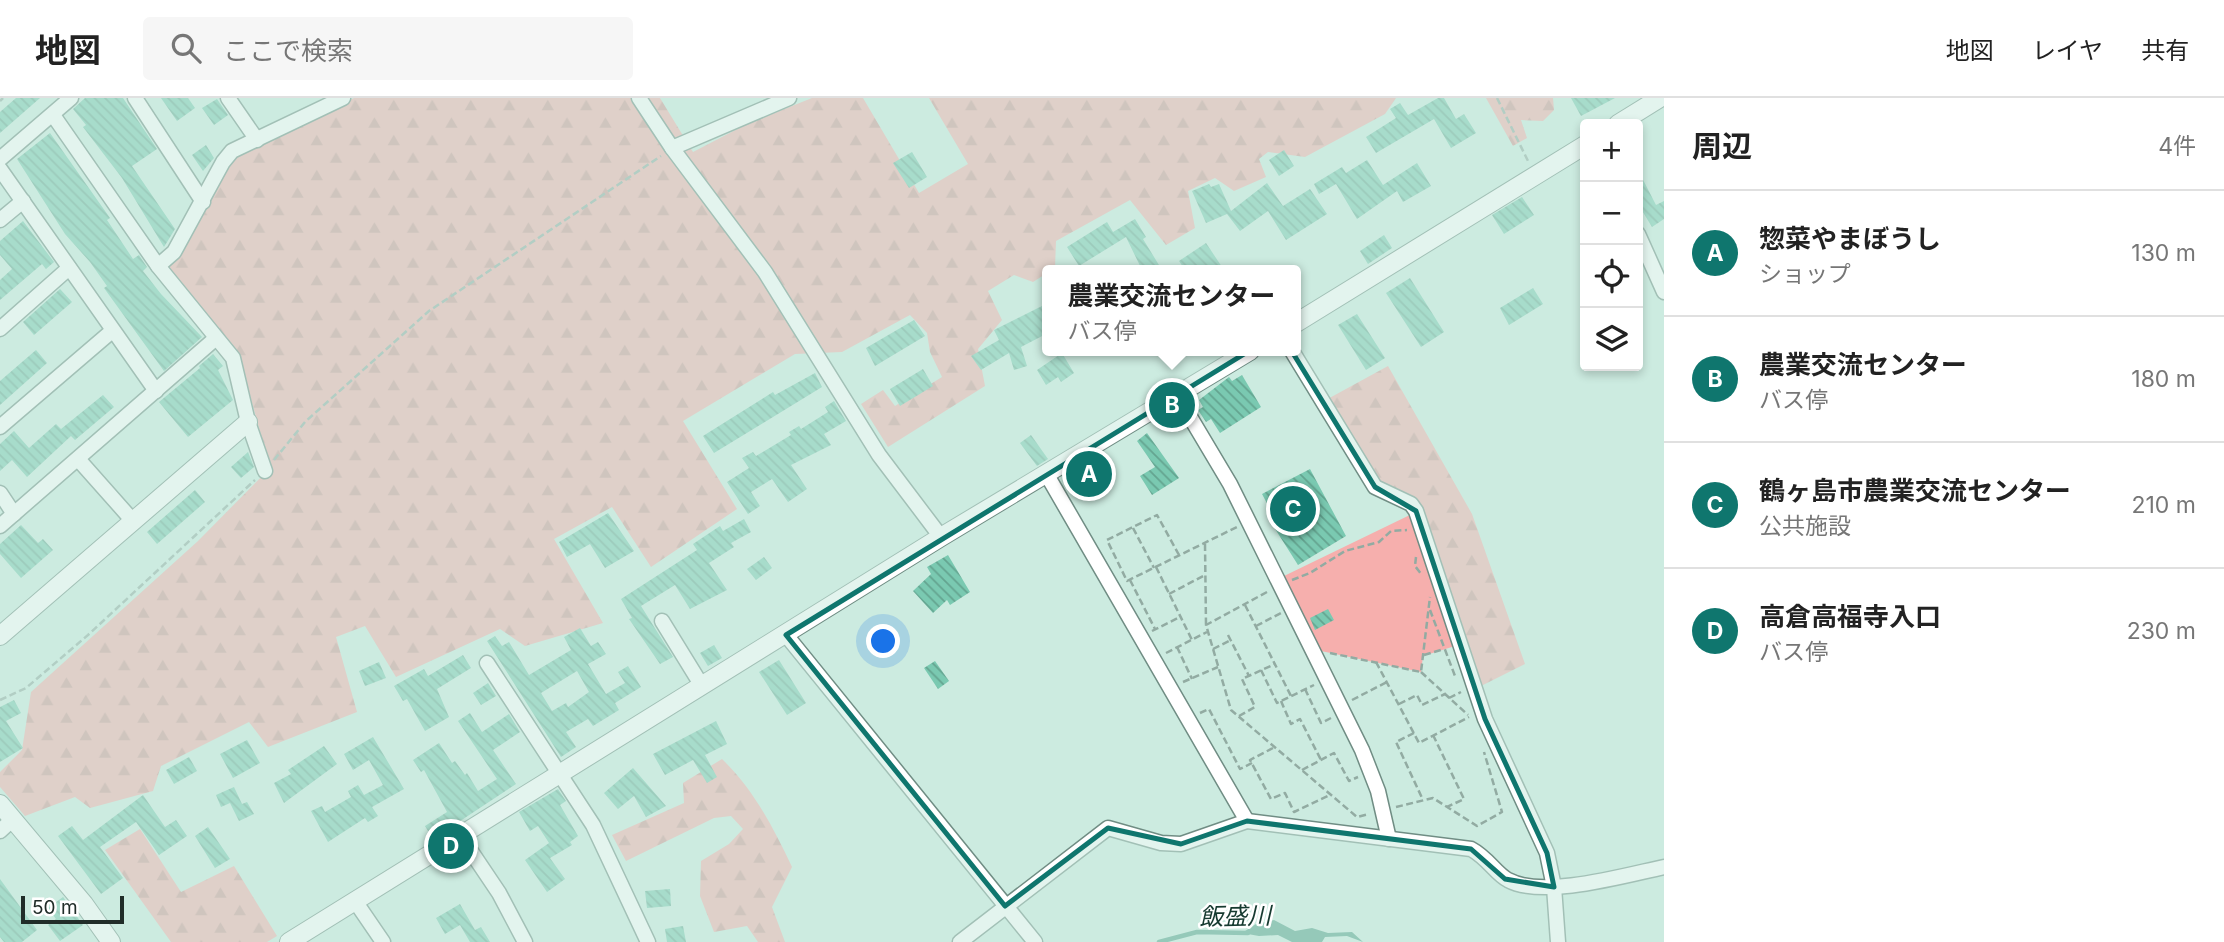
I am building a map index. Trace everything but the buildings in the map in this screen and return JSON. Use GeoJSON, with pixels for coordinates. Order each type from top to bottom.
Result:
{"type":"FeatureCollection","features":[{"type":"Feature","properties":{"kind":"street"},"geometry":{"type":"LineString","coordinates":[[0,159],[71,98]]}},
{"type":"Feature","properties":{"kind":"street"},"geometry":{"type":"LineString","coordinates":[[135,98],[203,202]]}},
{"type":"Feature","properties":{"kind":"street"},"geometry":{"type":"LineString","coordinates":[[228,98],[257,139]]}},
{"type":"Feature","properties":{"kind":"street"},"geometry":{"type":"LineString","coordinates":[[158,267],[174,252],[223,162],[232,151],[343,98]]}},
{"type":"Feature","properties":{"kind":"street"},"geometry":{"type":"LineString","coordinates":[[639,98],[672,148],[765,272],[879,456],[941,537]]}},
{"type":"Feature","properties":{"kind":"street"},"geometry":{"type":"LineString","coordinates":[[672,148],[789,98]]}},
{"type":"Feature","properties":{"kind":"street"},"geometry":{"type":"LineString","coordinates":[[1626,119],[1660,98]]}},
{"type":"Feature","properties":{"kind":"street"},"geometry":{"type":"LineString","coordinates":[[53,115],[158,267],[233,358],[248,422],[265,471]]}},
{"type":"Feature","properties":{"kind":"street"},"geometry":{"type":"LineString","coordinates":[[1301,320],[1580,148]]}},
{"type":"Feature","properties":{"kind":"street"},"geometry":{"type":"LineString","coordinates":[[0,169],[156,391]]}},
{"type":"Feature","properties":{"kind":"street"},"geometry":{"type":"LineString","coordinates":[[0,220],[23,201]]}},
{"type":"Feature","properties":{"kind":"street"},"geometry":{"type":"LineString","coordinates":[[1643,245],[1664,292]]}},
{"type":"Feature","properties":{"kind":"street"},"geometry":{"type":"LineString","coordinates":[[0,329],[69,268]]}},
{"type":"Feature","properties":{"kind":"street"},"geometry":{"type":"LineString","coordinates":[[0,427],[112,331]]}},
{"type":"Feature","properties":{"kind":"street"},"geometry":{"type":"LineString","coordinates":[[0,526],[216,338]]}},
{"type":"Feature","properties":{"kind":"street"},"geometry":{"type":"LineString","coordinates":[[289,942],[941,537],[1242,356]]}},
{"type":"Feature","properties":{"kind":"street"},"geometry":{"type":"LineString","coordinates":[[1295,356],[1375,487],[1411,504],[1416,511],[1485,719],[1547,853],[1554,887],[1558,942]]}},
{"type":"Feature","properties":{"kind":"street"},"geometry":{"type":"LineString","coordinates":[[1177,395],[1248,521],[1342,709],[1371,771],[1390,839]]}},
{"type":"Feature","properties":{"kind":"street"},"geometry":{"type":"LineString","coordinates":[[0,636],[248,422]]}},
{"type":"Feature","properties":{"kind":"street"},"geometry":{"type":"LineString","coordinates":[[78,459],[133,521]]}},
{"type":"Feature","properties":{"kind":"street"},"geometry":{"type":"LineString","coordinates":[[1047,475],[1247,821]]}},
{"type":"Feature","properties":{"kind":"street"},"geometry":{"type":"LineString","coordinates":[[0,493],[14,514]]}},
{"type":"Feature","properties":{"kind":"street"},"geometry":{"type":"LineString","coordinates":[[662,621],[702,686]]}},
{"type":"Feature","properties":{"kind":"street"},"geometry":{"type":"LineString","coordinates":[[786,635],[1035,942]]}},
{"type":"Feature","properties":{"kind":"street"},"geometry":{"type":"LineString","coordinates":[[486,663],[593,825],[648,942]]}},
{"type":"Feature","properties":{"kind":"street"},"geometry":{"type":"LineString","coordinates":[[0,804],[6,825],[84,904],[111,942]]}},
{"type":"Feature","properties":{"kind":"street"},"geometry":{"type":"LineString","coordinates":[[960,942],[1108,828],[1161,843],[1181,844],[1247,821],[1471,849],[1488,858],[1505,879],[1517,884],[1554,887],[1664,867]]}},
{"type":"Feature","properties":{"kind":"street"},"geometry":{"type":"LineString","coordinates":[[460,835],[499,893],[525,942]]}},
{"type":"Feature","properties":{"kind":"street"},"geometry":{"type":"LineString","coordinates":[[355,901],[383,942]]}},
{"type":"Feature","properties":{"kind":"path"},"geometry":{"type":"LineString","coordinates":[[1497,98],[1536,175]]}},
{"type":"Feature","properties":{"kind":"path"},"geometry":{"type":"LineString","coordinates":[[0,700],[26,688],[88,635],[265,471],[305,422],[429,311],[672,148]]}},
{"type":"Feature","properties":{"kind":"path"},"geometry":{"type":"LineString","coordinates":[[1155,629],[1107,540],[1157,515],[1179,555]]}},
{"type":"Feature","properties":{"kind":"path"},"geometry":{"type":"LineString","coordinates":[[1130,580],[1248,521]]}},
{"type":"Feature","properties":{"kind":"path"},"geometry":{"type":"LineString","coordinates":[[1133,528],[1192,640]]}},
{"type":"Feature","properties":{"kind":"path"},"geometry":{"type":"LineString","coordinates":[[1280,585],[1310,573],[1345,551],[1379,542],[1391,531],[1402,529],[1410,532]]}},
{"type":"Feature","properties":{"kind":"path"},"geometry":{"type":"LineString","coordinates":[[1205,542],[1206,625]]}},
{"type":"Feature","properties":{"kind":"path"},"geometry":{"type":"LineString","coordinates":[[1418,549],[1415,566],[1427,580]]}},
{"type":"Feature","properties":{"kind":"path"},"geometry":{"type":"LineString","coordinates":[[1169,594],[1205,575]]}},
{"type":"Feature","properties":{"kind":"path"},"geometry":{"type":"LineString","coordinates":[[1312,649],[1421,672],[1430,593]]}},
{"type":"Feature","properties":{"kind":"path"},"geometry":{"type":"LineString","coordinates":[[1245,604],[1291,696]]}},
{"type":"Feature","properties":{"kind":"path"},"geometry":{"type":"LineString","coordinates":[[1256,626],[1292,608]]}},
{"type":"Feature","properties":{"kind":"path"},"geometry":{"type":"LineString","coordinates":[[1429,608],[1462,693],[1450,698]]}},
{"type":"Feature","properties":{"kind":"path"},"geometry":{"type":"LineString","coordinates":[[1157,643],[1150,631],[1180,617]]}},
{"type":"Feature","properties":{"kind":"path"},"geometry":{"type":"LineString","coordinates":[[1163,654],[1208,631]]}},
{"type":"Feature","properties":{"kind":"path"},"geometry":{"type":"LineString","coordinates":[[1228,635],[1249,676]]}},
{"type":"Feature","properties":{"kind":"path"},"geometry":{"type":"LineString","coordinates":[[1213,649],[1231,640]]}},
{"type":"Feature","properties":{"kind":"path"},"geometry":{"type":"LineString","coordinates":[[1177,647],[1192,679]]}},
{"type":"Feature","properties":{"kind":"path"},"geometry":{"type":"LineString","coordinates":[[1423,656],[1444,649]]}},
{"type":"Feature","properties":{"kind":"path"},"geometry":{"type":"LineString","coordinates":[[1376,662],[1419,743],[1470,717]]}},
{"type":"Feature","properties":{"kind":"path"},"geometry":{"type":"LineString","coordinates":[[1238,716],[1255,707],[1242,679],[1275,664]]}},
{"type":"Feature","properties":{"kind":"path"},"geometry":{"type":"LineString","coordinates":[[1182,683],[1218,667]]}},
{"type":"Feature","properties":{"kind":"path"},"geometry":{"type":"LineString","coordinates":[[1261,670],[1277,703],[1326,678]]}},
{"type":"Feature","properties":{"kind":"path"},"geometry":{"type":"LineString","coordinates":[[1305,689],[1321,723],[1387,682]]}},
{"type":"Feature","properties":{"kind":"path"},"geometry":{"type":"LineString","coordinates":[[1398,704],[1417,695],[1422,705],[1445,694]]}},
{"type":"Feature","properties":{"kind":"path"},"geometry":{"type":"LineString","coordinates":[[1280,701],[1291,724],[1300,719],[1321,760]]}},
{"type":"Feature","properties":{"kind":"path"},"geometry":{"type":"LineString","coordinates":[[1193,704],[1198,714],[1209,709],[1240,769],[1252,763]]}},
{"type":"Feature","properties":{"kind":"path"},"geometry":{"type":"LineString","coordinates":[[1414,733],[1396,742],[1423,800]]}},
{"type":"Feature","properties":{"kind":"path"},"geometry":{"type":"LineString","coordinates":[[1433,735],[1464,799],[1447,807]]}},
{"type":"Feature","properties":{"kind":"path"},"geometry":{"type":"LineString","coordinates":[[1275,747],[1250,760],[1271,799],[1285,793],[1294,811],[1331,795]]}},
{"type":"Feature","properties":{"kind":"path"},"geometry":{"type":"LineString","coordinates":[[1302,771],[1334,753],[1349,780],[1371,771]]}},
{"type":"Feature","properties":{"kind":"highlighted area"},"geometry":{"type":"Polygon","coordinates":[[[1280,332],[1375,487],[1416,511],[1485,719],[1547,853],[1554,887],[1505,879],[1471,849],[1247,821],[1181,844],[1108,828],[1005,906],[786,635],[1280,332]]]}},
{"type":"Feature","properties":{"kind":"green space"},"geometry":{"type":"Polygon","coordinates":[[[354,98],[660,98],[693,152],[747,124],[812,98],[863,98],[919,193],[968,164],[929,98],[1396,98],[1385,114],[1305,157],[1268,152],[1259,159],[1266,177],[1234,191],[1215,178],[1188,191],[1195,228],[1166,245],[1130,200],[1056,241],[1055,265],[1042,265],[1042,276],[1033,282],[1014,275],[988,291],[1002,320],[978,349],[985,386],[888,447],[861,404],[883,390],[895,406],[942,377],[930,352],[927,333],[910,315],[842,352],[795,354],[683,421],[737,509],[651,567],[612,507],[554,539],[603,623],[525,646],[500,629],[396,677],[365,626],[336,637],[357,712],[268,747],[249,722],[161,766],[153,791],[90,808],[75,797],[25,816],[0,787],[0,772],[22,750],[31,692],[198,541],[270,468],[238,352],[168,268],[228,165],[240,154],[354,98]]]}},
{"type":"Feature","properties":{"kind":"green space"},"geometry":{"type":"Polygon","coordinates":[[[1486,98],[1553,98],[1554,110],[1543,121],[1521,120],[1527,138],[1513,146],[1486,98]]]}},
{"type":"Feature","properties":{"kind":"green space"},"geometry":{"type":"Polygon","coordinates":[[[1388,366],[1472,514],[1525,664],[1475,689],[1416,511],[1375,487],[1324,401],[1388,366]]]}},
{"type":"Feature","properties":{"kind":"green space"},"geometry":{"type":"Polygon","coordinates":[[[1414,513],[1455,646],[1423,656],[1421,672],[1321,651],[1284,576],[1414,513]]]}},
{"type":"Feature","properties":{"kind":"green space"},"geometry":{"type":"Polygon","coordinates":[[[722,759],[744,783],[762,810],[792,867],[772,907],[785,942],[758,942],[747,926],[714,932],[700,896],[701,861],[729,844],[743,829],[731,816],[714,818],[626,861],[612,835],[684,803],[683,783],[722,759]]]}},
{"type":"Feature","properties":{"kind":"green space"},"geometry":{"type":"Polygon","coordinates":[[[140,829],[181,892],[234,866],[277,936],[267,942],[171,942],[105,850],[140,829]]]}},
{"type":"Feature","properties":{"kind":"shaded area"},"geometry":{"type":"Polygon","coordinates":[[[1274,920],[1295,931],[1312,928],[1328,933],[1352,932],[1363,942],[1347,936],[1325,937],[1322,942],[1292,942],[1278,935],[1242,933],[1256,924],[1274,920]]]}},
{"type":"Feature","properties":{"kind":"waterway","name":"飯盛川"},"geometry":{"type":"LineString","coordinates":[[1159,942],[1197,932],[1248,933]]}},
{"type":"Feature","properties":{"kind":"place","name":"農業交流センター"},"geometry":{"type":"Point","coordinates":[1172,405]}},
{"type":"Feature","properties":{"kind":"place","name":"惣菜やまぼうし"},"geometry":{"type":"Point","coordinates":[1089,474]}},
{"type":"Feature","properties":{"kind":"place","name":"鶴ヶ島市農業交流センター"},"geometry":{"type":"Point","coordinates":[1293,509]}},
{"type":"Feature","properties":{"kind":"place","name":"高倉高福寺入口"},"geometry":{"type":"Point","coordinates":[451,846]}}]}
